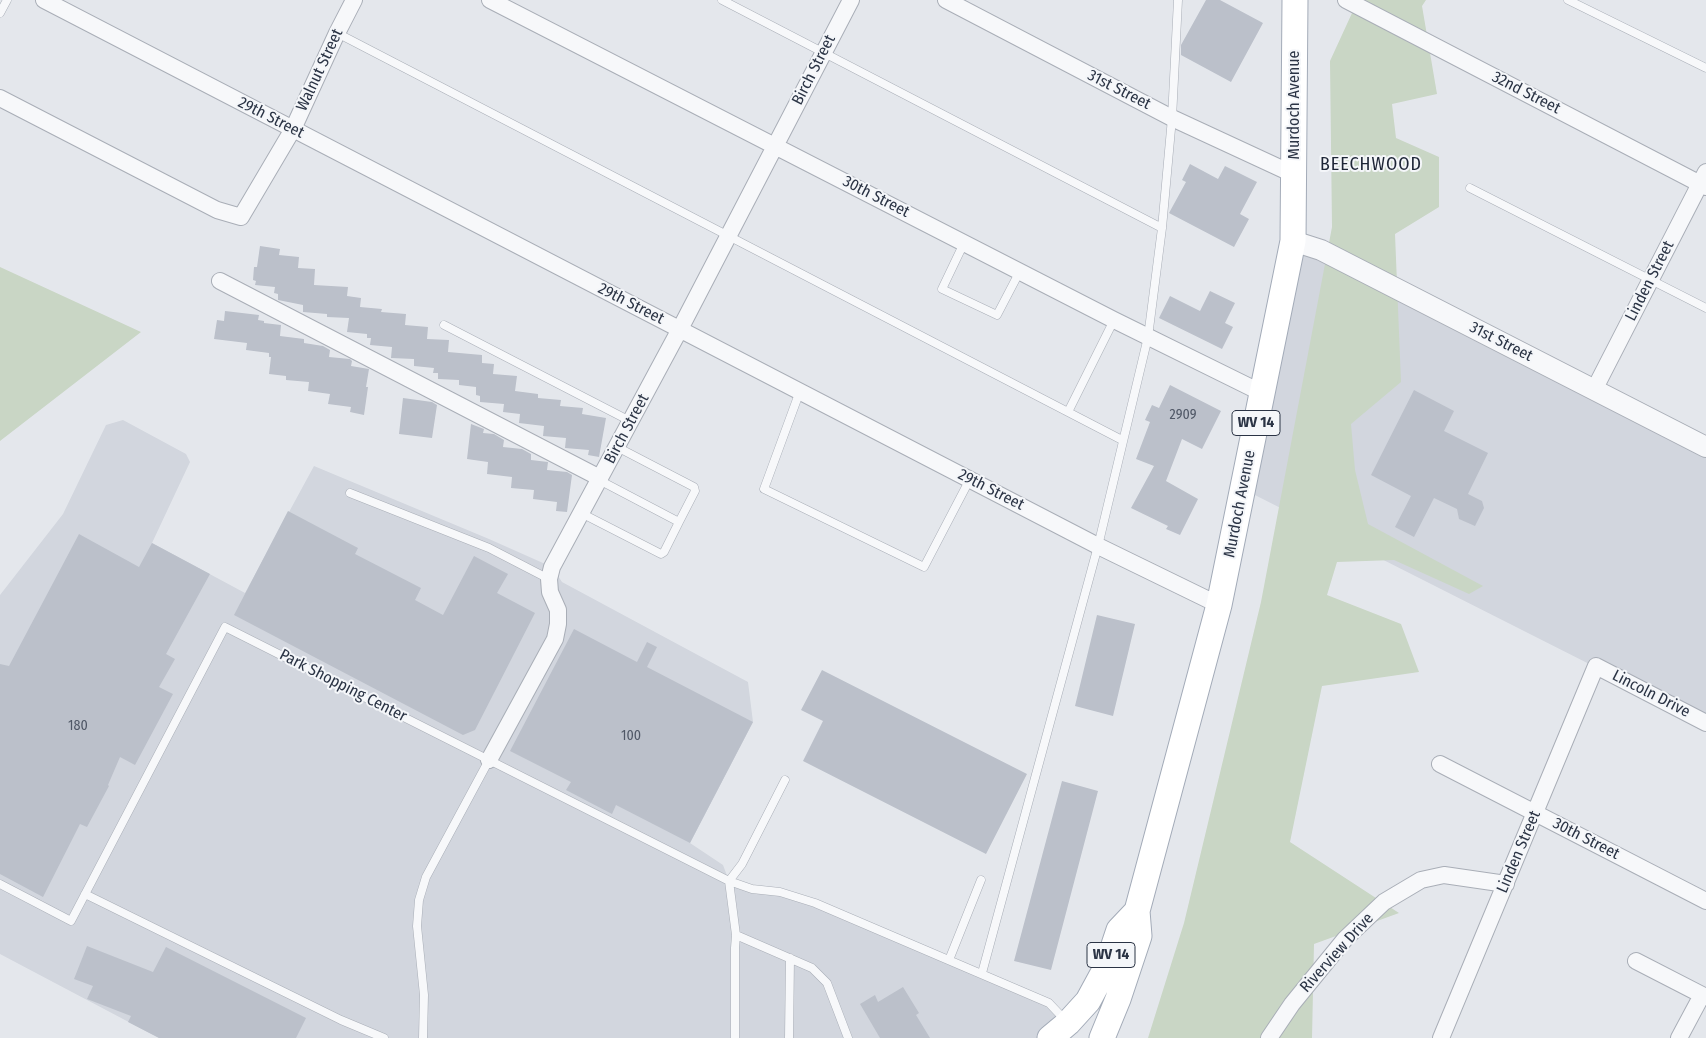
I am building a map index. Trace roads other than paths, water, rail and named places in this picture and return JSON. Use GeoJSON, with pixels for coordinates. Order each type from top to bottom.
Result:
{"type":"FeatureCollection","features":[{"type":"Feature","properties":{"kind":"main road","name":"Murdoch Avenue"},"geometry":{"type":"LineString","coordinates":[[1102,1038],[1118,999],[1139,936],[1137,911],[1219,605],[1293,241],[1295,0]]}},
{"type":"Feature","properties":{"kind":"main road","name":"Murdoch Avenue"},"geometry":{"type":"LineString","coordinates":[[1065,1033],[1088,1001],[1107,966],[1119,930],[1137,911]]}},
{"type":"Feature","properties":{"kind":"street","name":"29th Street"},"geometry":{"type":"LineString","coordinates":[[44,0],[1098,546],[1219,605]]}},
{"type":"Feature","properties":{"kind":"street","name":"Walnut Street"},"geometry":{"type":"LineString","coordinates":[[0,98],[217,210],[241,217],[293,129],[354,0]]}},
{"type":"Feature","properties":{"kind":"street","name":"30th Street"},"geometry":{"type":"LineString","coordinates":[[490,0],[1114,320],[1262,393]]}},
{"type":"Feature","properties":{"kind":"street","name":"Birch Street"},"geometry":{"type":"LineString","coordinates":[[220,281],[600,479],[851,0]]}},
{"type":"Feature","properties":{"kind":"street","name":"31st Street"},"geometry":{"type":"LineString","coordinates":[[946,0],[1172,118],[1295,175]]}},
{"type":"Feature","properties":{"kind":"street","name":"32nd Street"},"geometry":{"type":"LineString","coordinates":[[1346,0],[1704,181]]}},
{"type":"Feature","properties":{"kind":"street","name":"Linden Street"},"geometry":{"type":"LineString","coordinates":[[1594,390],[1704,181]]}},
{"type":"Feature","properties":{"kind":"street","name":"31st Street"},"geometry":{"type":"LineString","coordinates":[[1293,241],[1321,250],[1706,447]]}},
{"type":"Feature","properties":{"kind":"street"},"geometry":{"type":"LineString","coordinates":[[489,760],[555,639],[558,610],[550,592],[549,580],[552,568],[600,479]]}},
{"type":"Feature","properties":{"kind":"street","name":"Linden Street"},"geometry":{"type":"LineString","coordinates":[[1441,1038],[1596,666]]}},
{"type":"Feature","properties":{"kind":"street","name":"Lincoln Drive"},"geometry":{"type":"LineString","coordinates":[[1596,666],[1706,723]]}},
{"type":"Feature","properties":{"kind":"street","name":"30th Street"},"geometry":{"type":"LineString","coordinates":[[1440,764],[1706,900]]}},
{"type":"Feature","properties":{"kind":"street","name":"Riverview Drive"},"geometry":{"type":"LineString","coordinates":[[1269,1038],[1292,1004],[1345,940],[1384,902],[1421,880],[1444,875],[1506,884]]}},
{"type":"Feature","properties":{"kind":"street"},"geometry":{"type":"LineString","coordinates":[[1636,960],[1704,996],[1679,1038]]}},
{"type":"Feature","properties":{"kind":"lane"},"geometry":{"type":"LineString","coordinates":[[0,13],[7,0]]}},
{"type":"Feature","properties":{"kind":"lane"},"geometry":{"type":"LineString","coordinates":[[722,0],[1162,228]]}},
{"type":"Feature","properties":{"kind":"lane"},"geometry":{"type":"LineString","coordinates":[[1568,0],[1706,68]]}},
{"type":"Feature","properties":{"kind":"lane"},"geometry":{"type":"LineString","coordinates":[[982,974],[1098,546],[1148,337],[1162,228],[1172,118],[1177,1]]}},
{"type":"Feature","properties":{"kind":"lane"},"geometry":{"type":"LineString","coordinates":[[337,33],[1122,440]]}},
{"type":"Feature","properties":{"kind":"lane"},"geometry":{"type":"LineString","coordinates":[[1470,188],[1706,308]]}},
{"type":"Feature","properties":{"kind":"lane"},"geometry":{"type":"LineString","coordinates":[[964,243],[942,289],[997,316],[1020,271]]}},
{"type":"Feature","properties":{"kind":"lane"},"geometry":{"type":"LineString","coordinates":[[1068,412],[1114,320]]}},
{"type":"Feature","properties":{"kind":"lane"},"geometry":{"type":"LineString","coordinates":[[444,325],[630,421]]}},
{"type":"Feature","properties":{"kind":"lane"},"geometry":{"type":"LineString","coordinates":[[800,392],[764,489],[924,567],[970,480]]}},
{"type":"Feature","properties":{"kind":"lane"},"geometry":{"type":"LineString","coordinates":[[581,514],[661,554],[664,552],[695,492],[694,487],[617,447]]}},
{"type":"Feature","properties":{"kind":"lane"},"geometry":{"type":"LineString","coordinates":[[600,479],[679,522]]}},
{"type":"Feature","properties":{"kind":"lane"},"geometry":{"type":"LineString","coordinates":[[350,493],[489,548],[549,580]]}},
{"type":"Feature","properties":{"kind":"lane","name":"Park Shopping Center"},"geometry":{"type":"LineString","coordinates":[[0,884],[71,921],[225,627],[729,881],[752,889],[780,892],[815,903],[1049,1003],[1065,1033]]}},
{"type":"Feature","properties":{"kind":"lane"},"geometry":{"type":"LineString","coordinates":[[423,1038],[424,995],[417,926],[419,900],[426,877],[489,760]]}},
{"type":"Feature","properties":{"kind":"lane"},"geometry":{"type":"LineString","coordinates":[[737,1037],[736,935],[729,881],[742,864],[785,780]]}},
{"type":"Feature","properties":{"kind":"lane"},"geometry":{"type":"LineString","coordinates":[[949,960],[981,880]]}},
{"type":"Feature","properties":{"kind":"lane"},"geometry":{"type":"LineString","coordinates":[[85,894],[341,1020],[384,1038]]}},
{"type":"Feature","properties":{"kind":"lane"},"geometry":{"type":"LineString","coordinates":[[736,935],[812,968],[827,984],[848,1038]]}},
{"type":"Feature","properties":{"kind":"lane"},"geometry":{"type":"LineString","coordinates":[[789,1038],[790,958]]}},
{"type":"Feature","properties":{"kind":"district","name":"BEECHWOOD"},"geometry":{"type":"Point","coordinates":[1371,165]}}]}
